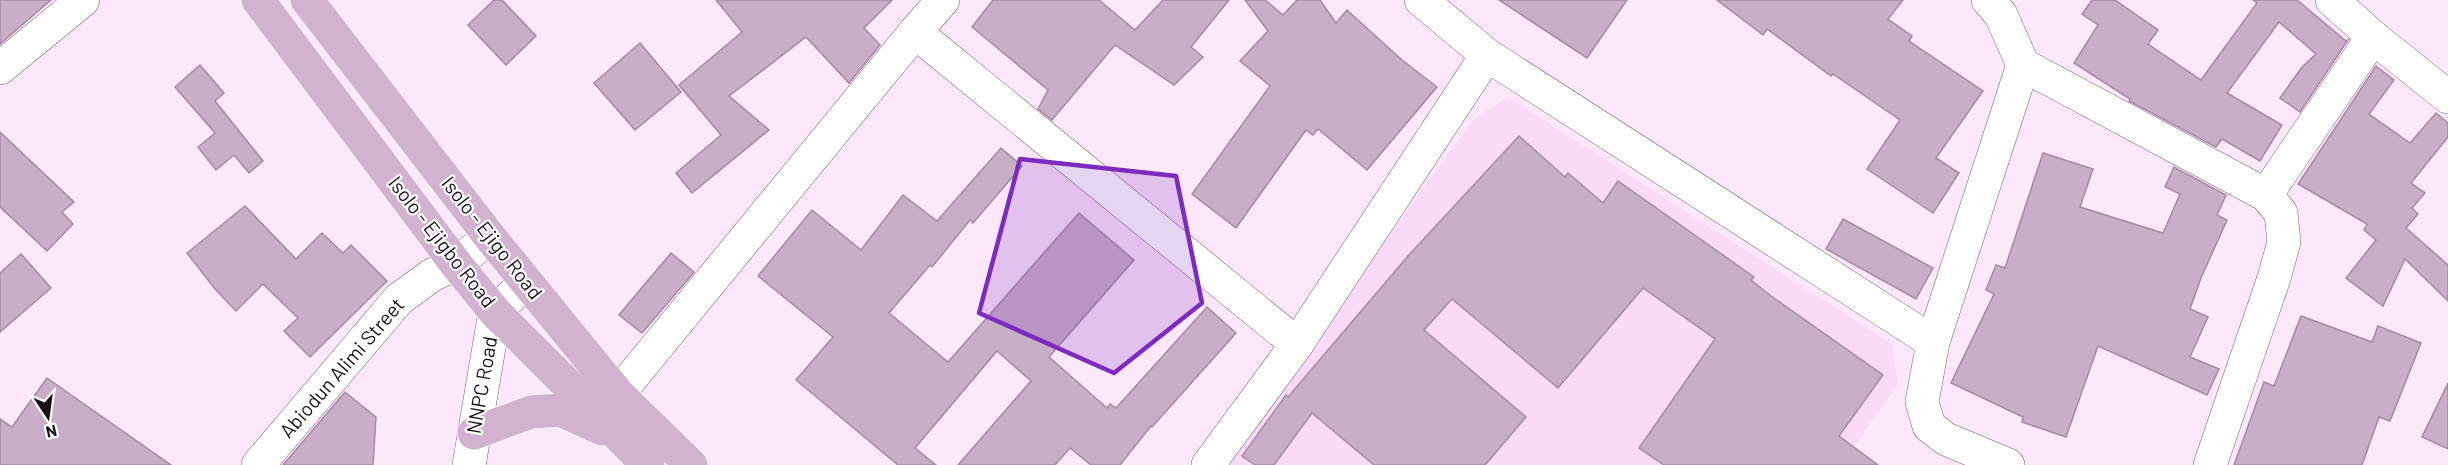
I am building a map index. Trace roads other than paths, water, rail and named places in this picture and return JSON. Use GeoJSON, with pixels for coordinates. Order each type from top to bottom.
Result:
{"type":"FeatureCollection","features":[{"type":"Feature","properties":{"kind":"main road","name":"Isolo - Ejigbo Road"},"geometry":{"type":"LineString","coordinates":[[258,0],[456,264],[495,312],[648,465]]}},
{"type":"Feature","properties":{"kind":"main road","name":"Isolo - Ejigo Road"},"geometry":{"type":"LineString","coordinates":[[307,0],[490,237],[618,394],[691,465]]}},
{"type":"Feature","properties":{"kind":"main road"},"geometry":{"type":"LineString","coordinates":[[474,433],[531,412],[560,410],[618,435]]}},
{"type":"Feature","properties":{"kind":"street"},"geometry":{"type":"LineString","coordinates":[[0,68],[83,0]]}},
{"type":"Feature","properties":{"kind":"street"},"geometry":{"type":"LineString","coordinates":[[618,394],[943,0]]}},
{"type":"Feature","properties":{"kind":"street"},"geometry":{"type":"LineString","coordinates":[[1420,0],[1487,55],[1933,342]]}},
{"type":"Feature","properties":{"kind":"street"},"geometry":{"type":"LineString","coordinates":[[1988,0],[2001,15],[2024,64],[2266,195],[2281,213],[2284,242],[2274,278],[2210,465]]}},
{"type":"Feature","properties":{"kind":"street"},"geometry":{"type":"LineString","coordinates":[[2332,0],[2373,37],[2448,97]]}},
{"type":"Feature","properties":{"kind":"street"},"geometry":{"type":"LineString","coordinates":[[915,32],[1297,344]]}},
{"type":"Feature","properties":{"kind":"street"},"geometry":{"type":"LineString","coordinates":[[2266,195],[2373,37]]}},
{"type":"Feature","properties":{"kind":"street"},"geometry":{"type":"LineString","coordinates":[[1208,465],[1297,344],[1487,55]]}},
{"type":"Feature","properties":{"kind":"street"},"geometry":{"type":"LineString","coordinates":[[2008,465],[1946,440],[1929,426],[1922,402],[1933,342],[2024,64]]}},
{"type":"Feature","properties":{"kind":"street","name":"Abiodun Alimi Street"},"geometry":{"type":"LineString","coordinates":[[258,465],[399,299],[432,275],[456,264],[490,237]]}},
{"type":"Feature","properties":{"kind":"street","name":"NNPC Road"},"geometry":{"type":"LineString","coordinates":[[469,465],[495,312],[526,282]]}}]}
